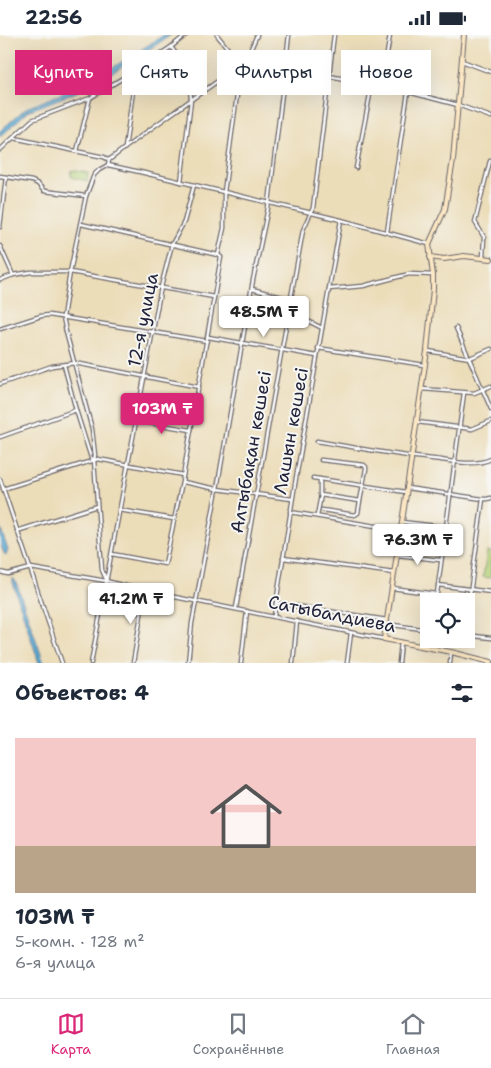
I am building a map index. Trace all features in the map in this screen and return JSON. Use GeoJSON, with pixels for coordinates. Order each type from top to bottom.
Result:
{"type":"FeatureCollection","features":[{"type":"Feature","properties":{"kind":"street"},"geometry":{"type":"LineString","coordinates":[[166,50],[186,35]]}},
{"type":"Feature","properties":{"kind":"street"},"geometry":{"type":"LineString","coordinates":[[217,35],[229,50]]}},
{"type":"Feature","properties":{"kind":"street"},"geometry":{"type":"LineString","coordinates":[[250,50],[257,35]]}},
{"type":"Feature","properties":{"kind":"street"},"geometry":{"type":"LineString","coordinates":[[287,50],[289,35]]}},
{"type":"Feature","properties":{"kind":"street","name":"Алтыбақан көшесі"},"geometry":{"type":"LineString","coordinates":[[331,60],[334,35]]}},
{"type":"Feature","properties":{"kind":"street"},"geometry":{"type":"LineString","coordinates":[[388,50],[390,35]]}},
{"type":"Feature","properties":{"kind":"street"},"geometry":{"type":"LineString","coordinates":[[384,639],[427,351],[433,289],[429,244],[446,207],[453,160],[464,35]]}},
{"type":"Feature","properties":{"kind":"street"},"geometry":{"type":"LineString","coordinates":[[171,47],[184,64],[189,75],[191,99],[181,182]]}},
{"type":"Feature","properties":{"kind":"street"},"geometry":{"type":"LineString","coordinates":[[461,61],[491,72]]}},
{"type":"Feature","properties":{"kind":"street"},"geometry":{"type":"LineString","coordinates":[[0,150],[32,120],[90,98],[122,79]]}},
{"type":"Feature","properties":{"kind":"street"},"geometry":{"type":"LineString","coordinates":[[108,165],[109,160],[217,81]]}},
{"type":"Feature","properties":{"kind":"street"},"geometry":{"type":"LineString","coordinates":[[125,148],[132,95]]}},
{"type":"Feature","properties":{"kind":"street"},"geometry":{"type":"LineString","coordinates":[[112,554],[166,565],[221,257],[218,255],[224,228],[224,192],[237,95]]}},
{"type":"Feature","properties":{"kind":"street"},"geometry":{"type":"LineString","coordinates":[[188,663],[192,623],[269,203],[282,95]]}},
{"type":"Feature","properties":{"kind":"street","name":"Алтыбақан көшесі"},"geometry":{"type":"LineString","coordinates":[[236,608],[303,231],[313,208],[327,95]]}},
{"type":"Feature","properties":{"kind":"street"},"geometry":{"type":"LineString","coordinates":[[356,169],[370,95]]}},
{"type":"Feature","properties":{"kind":"street"},"geometry":{"type":"LineString","coordinates":[[387,232],[408,95]]}},
{"type":"Feature","properties":{"kind":"street"},"geometry":{"type":"LineString","coordinates":[[416,95],[458,105],[491,117]]}},
{"type":"Feature","properties":{"kind":"street"},"geometry":{"type":"LineString","coordinates":[[77,151],[90,98]]}},
{"type":"Feature","properties":{"kind":"street"},"geometry":{"type":"LineString","coordinates":[[13,138],[104,157],[109,160]]}},
{"type":"Feature","properties":{"kind":"street"},"geometry":{"type":"LineString","coordinates":[[483,258],[484,237],[475,222],[490,161]]}},
{"type":"Feature","properties":{"kind":"street"},"geometry":{"type":"LineString","coordinates":[[106,581],[102,570],[92,429],[63,317],[70,272],[86,196],[94,175],[99,169],[108,165],[341,220],[429,244]]}},
{"type":"Feature","properties":{"kind":"street"},"geometry":{"type":"LineString","coordinates":[[0,176],[32,181],[38,184],[44,191],[86,196]]}},
{"type":"Feature","properties":{"kind":"street"},"geometry":{"type":"LineString","coordinates":[[0,227],[6,177]]}},
{"type":"Feature","properties":{"kind":"street","name":"12-я улица"},"geometry":{"type":"LineString","coordinates":[[91,663],[161,287],[172,244],[184,223],[194,185]]}},
{"type":"Feature","properties":{"kind":"street","name":"Лашын көшесі"},"geometry":{"type":"LineString","coordinates":[[274,616],[292,499],[341,220]]}},
{"type":"Feature","properties":{"kind":"street"},"geometry":{"type":"LineString","coordinates":[[81,224],[218,255]]}},
{"type":"Feature","properties":{"kind":"street"},"geometry":{"type":"LineString","coordinates":[[1,249],[13,275]]}},
{"type":"Feature","properties":{"kind":"street"},"geometry":{"type":"LineString","coordinates":[[430,257],[444,259],[464,256],[491,259]]}},
{"type":"Feature","properties":{"kind":"street"},"geometry":{"type":"LineString","coordinates":[[0,280],[13,275],[32,272],[70,272],[214,297]]}},
{"type":"Feature","properties":{"kind":"street"},"geometry":{"type":"LineString","coordinates":[[329,289],[363,286],[408,274],[433,275]]}},
{"type":"Feature","properties":{"kind":"street"},"geometry":{"type":"LineString","coordinates":[[252,289],[290,299]]}},
{"type":"Feature","properties":{"kind":"street"},"geometry":{"type":"LineString","coordinates":[[288,311],[322,327]]}},
{"type":"Feature","properties":{"kind":"street"},"geometry":{"type":"LineString","coordinates":[[0,329],[41,316],[63,317],[207,341]]}},
{"type":"Feature","properties":{"kind":"street"},"geometry":{"type":"LineString","coordinates":[[456,328],[491,409]]}},
{"type":"Feature","properties":{"kind":"street"},"geometry":{"type":"LineString","coordinates":[[208,337],[317,356]]}},
{"type":"Feature","properties":{"kind":"street"},"geometry":{"type":"LineString","coordinates":[[318,349],[424,365]]}},
{"type":"Feature","properties":{"kind":"street"},"geometry":{"type":"LineString","coordinates":[[427,351],[470,358],[491,349]]}},
{"type":"Feature","properties":{"kind":"street"},"geometry":{"type":"LineString","coordinates":[[0,384],[52,366],[75,363],[199,387]]}},
{"type":"Feature","properties":{"kind":"street"},"geometry":{"type":"LineString","coordinates":[[64,365],[91,458],[94,460]]}},
{"type":"Feature","properties":{"kind":"street"},"geometry":{"type":"LineString","coordinates":[[421,389],[474,393],[491,386]]}},
{"type":"Feature","properties":{"kind":"street"},"geometry":{"type":"LineString","coordinates":[[436,593],[456,462],[464,393]]}},
{"type":"Feature","properties":{"kind":"street"},"geometry":{"type":"LineString","coordinates":[[0,437],[76,410]]}},
{"type":"Feature","properties":{"kind":"street"},"geometry":{"type":"LineString","coordinates":[[137,421],[191,430]]}},
{"type":"Feature","properties":{"kind":"street"},"geometry":{"type":"LineString","coordinates":[[416,422],[472,429],[491,421]]}},
{"type":"Feature","properties":{"kind":"street"},"geometry":{"type":"LineString","coordinates":[[317,441],[456,462],[481,463],[491,459]]}},
{"type":"Feature","properties":{"kind":"street"},"geometry":{"type":"LineString","coordinates":[[3,489],[98,459],[183,475]]}},
{"type":"Feature","properties":{"kind":"street"},"geometry":{"type":"LineString","coordinates":[[321,460],[364,465],[366,467],[358,513],[355,515],[322,510]]}},
{"type":"Feature","properties":{"kind":"street"},"geometry":{"type":"LineString","coordinates":[[313,478],[483,499],[491,498]]}},
{"type":"Feature","properties":{"kind":"street"},"geometry":{"type":"LineString","coordinates":[[0,479],[62,663]]}},
{"type":"Feature","properties":{"kind":"street"},"geometry":{"type":"LineString","coordinates":[[317,516],[321,495],[319,493],[320,479]]}},
{"type":"Feature","properties":{"kind":"street"},"geometry":{"type":"LineString","coordinates":[[182,482],[217,489],[292,499]]}},
{"type":"Feature","properties":{"kind":"street"},"geometry":{"type":"LineString","coordinates":[[321,495],[360,501]]}},
{"type":"Feature","properties":{"kind":"street"},"geometry":{"type":"LineString","coordinates":[[470,593],[483,499]]}},
{"type":"Feature","properties":{"kind":"street"},"geometry":{"type":"LineString","coordinates":[[17,531],[97,506]]}},
{"type":"Feature","properties":{"kind":"street"},"geometry":{"type":"LineString","coordinates":[[119,510],[174,519]]}},
{"type":"Feature","properties":{"kind":"street"},"geometry":{"type":"LineString","coordinates":[[290,512],[400,530]]}},
{"type":"Feature","properties":{"kind":"street"},"geometry":{"type":"LineString","coordinates":[[402,522],[445,527]]}},
{"type":"Feature","properties":{"kind":"street"},"geometry":{"type":"LineString","coordinates":[[397,555],[441,560]]}},
{"type":"Feature","properties":{"kind":"street"},"geometry":{"type":"LineString","coordinates":[[283,558],[394,573]]}},
{"type":"Feature","properties":{"kind":"street"},"geometry":{"type":"LineString","coordinates":[[0,572],[8,574],[31,568]]}},
{"type":"Feature","properties":{"kind":"street","name":"Сатыбалдиева"},"geometry":{"type":"LineString","coordinates":[[31,568],[106,581],[145,591],[451,652],[491,662]]}},
{"type":"Feature","properties":{"kind":"street"},"geometry":{"type":"LineString","coordinates":[[438,585],[491,593]]}},
{"type":"Feature","properties":{"kind":"street"},"geometry":{"type":"LineString","coordinates":[[392,587],[430,593]]}},
{"type":"Feature","properties":{"kind":"street"},"geometry":{"type":"LineString","coordinates":[[133,663],[145,591]]}},
{"type":"Feature","properties":{"kind":"street"},"geometry":{"type":"LineString","coordinates":[[276,603],[420,628]]}},
{"type":"Feature","properties":{"kind":"street"},"geometry":{"type":"LineString","coordinates":[[241,663],[248,611]]}},
{"type":"Feature","properties":{"kind":"street"},"geometry":{"type":"LineString","coordinates":[[293,663],[297,621]]}},
{"type":"Feature","properties":{"kind":"street"},"geometry":{"type":"LineString","coordinates":[[347,663],[351,633]]}},
{"type":"Feature","properties":{"kind":"street"},"geometry":{"type":"LineString","coordinates":[[475,636],[491,638]]}},
{"type":"Feature","properties":{"kind":"street"},"geometry":{"type":"LineString","coordinates":[[399,663],[401,642]]}},
{"type":"Feature","properties":{"kind":"street"},"geometry":{"type":"LineString","coordinates":[[450,663],[451,652]]}},
{"type":"Feature","properties":{"kind":"green space"},"geometry":{"type":"Polygon","coordinates":[[[72,170],[88,173],[87,181],[71,177],[72,170]]]}},
{"type":"Feature","properties":{"kind":"green space"},"geometry":{"type":"Polygon","coordinates":[[[487,551],[491,552],[491,578],[483,577],[487,551]]]}},
{"type":"Feature","properties":{"kind":"water"},"geometry":{"type":"Polygon","coordinates":[[[164,35],[171,35],[148,50],[140,50],[164,35]]]}},
{"type":"Feature","properties":{"kind":"water"},"geometry":{"type":"Polygon","coordinates":[[[122,62],[122,67],[112,73],[112,68],[122,62]]]}},
{"type":"Feature","properties":{"kind":"water"},"geometry":{"type":"Polygon","coordinates":[[[58,95],[69,95],[28,111],[0,137],[0,131],[26,108],[58,95]]]}},
{"type":"Feature","properties":{"kind":"water"},"geometry":{"type":"Polygon","coordinates":[[[0,527],[8,550],[6,556],[1,546],[0,527]]]}},
{"type":"Feature","properties":{"kind":"water"},"geometry":{"type":"Polygon","coordinates":[[[13,578],[16,582],[44,663],[39,663],[13,578]]]}}]}
